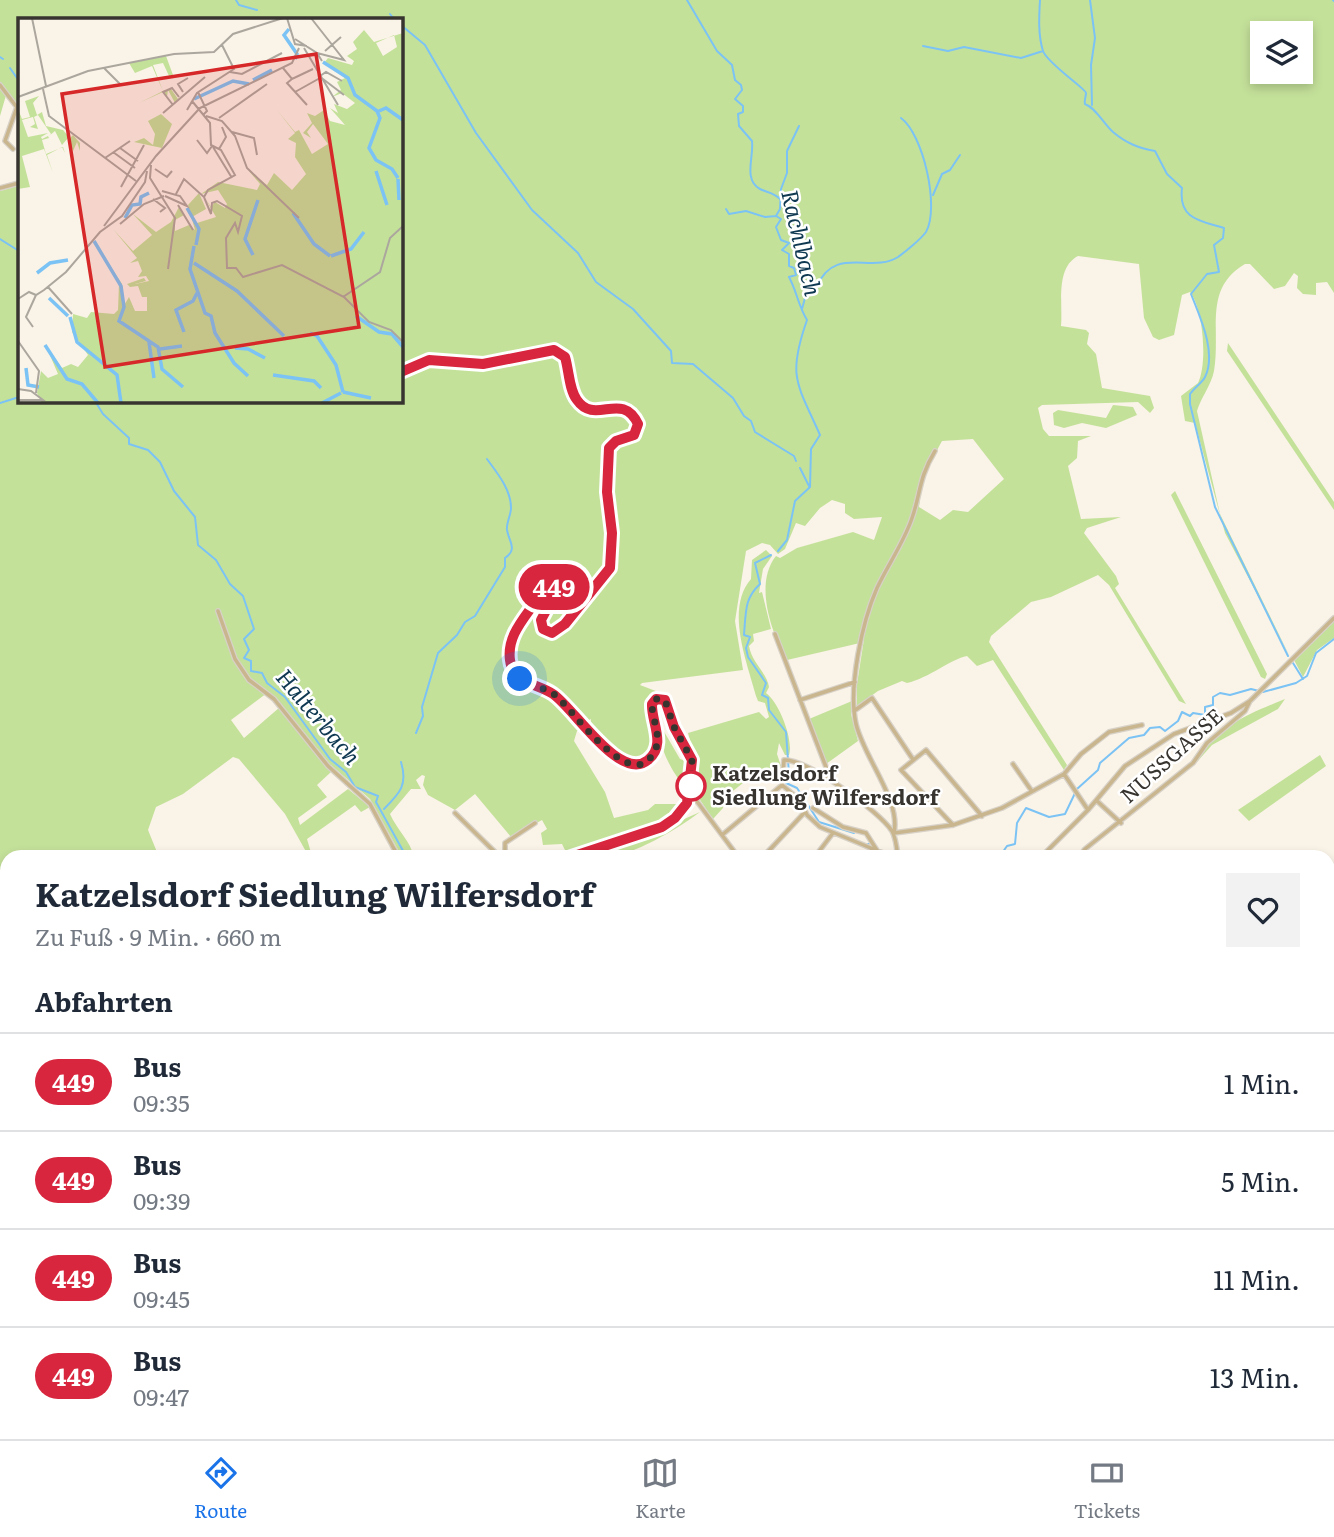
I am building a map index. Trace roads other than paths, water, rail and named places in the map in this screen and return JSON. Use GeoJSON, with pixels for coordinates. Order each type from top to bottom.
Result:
{"type":"FeatureCollection","features":[{"type":"Feature","properties":{"kind":"street"},"geometry":{"type":"LineString","coordinates":[[0,85],[18,108],[5,141],[13,149]]}},
{"type":"Feature","properties":{"kind":"street"},"geometry":{"type":"LineString","coordinates":[[0,187],[18,183]]}},
{"type":"Feature","properties":{"kind":"street"},"geometry":{"type":"LineString","coordinates":[[402,372],[429,360],[483,364],[554,350],[565,357],[573,390],[581,404],[595,410],[625,408],[633,414],[637,432],[616,441],[609,448],[607,492],[612,545],[606,576],[565,624],[552,633],[543,629],[541,620],[556,592],[552,586],[543,589],[513,635],[509,658],[520,679],[555,695],[609,753],[627,762],[644,762],[651,757],[658,734],[652,704],[656,699],[665,700],[674,727],[692,760],[687,803],[668,824],[592,850]]}},
{"type":"Feature","properties":{"kind":"street"},"geometry":{"type":"LineString","coordinates":[[896,850],[890,801],[863,748],[854,711],[855,682],[861,645],[876,590],[907,531],[916,508],[919,482],[935,452]]}},
{"type":"Feature","properties":{"kind":"street"},"geometry":{"type":"LineString","coordinates":[[218,611],[235,659],[249,680],[274,699],[328,766],[370,804],[396,850]]}},
{"type":"Feature","properties":{"kind":"street","name":"NUSSGASSE"},"geometry":{"type":"LineString","coordinates":[[1084,850],[1193,763],[1207,743],[1245,710],[1261,689],[1334,618]]}},
{"type":"Feature","properties":{"kind":"street"},"geometry":{"type":"LineString","coordinates":[[775,634],[832,782]]}},
{"type":"Feature","properties":{"kind":"street"},"geometry":{"type":"LineString","coordinates":[[799,700],[855,682]]}},
{"type":"Feature","properties":{"kind":"street"},"geometry":{"type":"LineString","coordinates":[[854,711],[872,698],[912,758]]}},
{"type":"Feature","properties":{"kind":"street"},"geometry":{"type":"LineString","coordinates":[[1048,850],[1130,762],[1174,734],[1231,713],[1250,701]]}},
{"type":"Feature","properties":{"kind":"street"},"geometry":{"type":"LineString","coordinates":[[894,833],[953,825],[1002,808],[1064,774],[1081,754],[1109,732],[1142,725]]}},
{"type":"Feature","properties":{"kind":"street"},"geometry":{"type":"LineString","coordinates":[[953,825],[903,774],[902,766],[926,750],[982,816]]}},
{"type":"Feature","properties":{"kind":"street"},"geometry":{"type":"LineString","coordinates":[[722,835],[782,785],[787,760],[832,782],[869,807],[894,833]]}},
{"type":"Feature","properties":{"kind":"street"},"geometry":{"type":"LineString","coordinates":[[1013,764],[1031,790]]}},
{"type":"Feature","properties":{"kind":"street"},"geometry":{"type":"LineString","coordinates":[[1064,774],[1088,810]]}},
{"type":"Feature","properties":{"kind":"street"},"geometry":{"type":"LineString","coordinates":[[782,785],[800,800],[805,812],[820,827],[851,837],[872,850]]}},
{"type":"Feature","properties":{"kind":"street"},"geometry":{"type":"LineString","coordinates":[[690,792],[732,850]]}},
{"type":"Feature","properties":{"kind":"street"},"geometry":{"type":"LineString","coordinates":[[1097,800],[1121,823]]}},
{"type":"Feature","properties":{"kind":"street"},"geometry":{"type":"LineString","coordinates":[[813,808],[843,827],[866,834],[877,850]]}},
{"type":"Feature","properties":{"kind":"street"},"geometry":{"type":"LineString","coordinates":[[769,850],[805,812]]}},
{"type":"Feature","properties":{"kind":"street"},"geometry":{"type":"LineString","coordinates":[[454,813],[494,850]]}},
{"type":"Feature","properties":{"kind":"street"},"geometry":{"type":"LineString","coordinates":[[504,850],[505,843],[535,823]]}},
{"type":"Feature","properties":{"kind":"street"},"geometry":{"type":"LineString","coordinates":[[820,850],[833,833]]}},
{"type":"Feature","properties":{"kind":"waterway"},"geometry":{"type":"LineString","coordinates":[[236,0],[239,5],[257,10]]}},
{"type":"Feature","properties":{"kind":"waterway","name":"Rachlbach"},"geometry":{"type":"LineString","coordinates":[[687,0],[717,51],[732,65],[735,80],[741,85],[742,90],[735,99],[743,106],[743,112],[738,114],[739,126],[752,141],[752,180],[760,189],[780,199]]}},
{"type":"Feature","properties":{"kind":"waterway"},"geometry":{"type":"LineString","coordinates":[[1040,0],[1040,32],[1046,56],[1086,93],[1085,104],[1093,109],[1113,132],[1132,144],[1155,151],[1167,174],[1182,188],[1182,199],[1188,213],[1200,221],[1224,228],[1223,238],[1214,245],[1219,272],[1207,274],[1191,294],[1206,335],[1209,357],[1205,377],[1190,394],[1190,404],[1215,507],[1288,656]]}},
{"type":"Feature","properties":{"kind":"waterway"},"geometry":{"type":"LineString","coordinates":[[1090,0],[1095,38],[1091,65],[1092,105]]}},
{"type":"Feature","properties":{"kind":"waterway"},"geometry":{"type":"LineString","coordinates":[[390,14],[393,18]]}},
{"type":"Feature","properties":{"kind":"waterway"},"geometry":{"type":"LineString","coordinates":[[402,26],[425,45],[476,133],[532,210],[578,253],[596,282],[633,309],[671,351],[672,363],[693,364],[733,398],[744,416],[751,421],[755,432],[794,456],[796,461]]}},
{"type":"Feature","properties":{"kind":"waterway"},"geometry":{"type":"LineString","coordinates":[[923,46],[948,51],[964,47],[1021,58],[1043,51]]}},
{"type":"Feature","properties":{"kind":"waterway"},"geometry":{"type":"LineString","coordinates":[[10,68],[18,80]]}},
{"type":"Feature","properties":{"kind":"waterway"},"geometry":{"type":"LineString","coordinates":[[802,309],[808,287],[817,286],[833,267],[843,263],[888,261],[901,255],[926,232],[931,206],[927,172],[916,139],[901,118]]}},
{"type":"Feature","properties":{"kind":"waterway","name":"Rachlbach"},"geometry":{"type":"LineString","coordinates":[[778,551],[787,540],[795,501],[810,487],[811,449],[820,435],[797,379],[797,355],[807,320],[789,277],[796,275],[794,268],[789,266],[789,254],[782,250],[789,243],[781,240],[776,227],[781,219],[776,216],[780,209],[781,189],[787,173],[787,151],[799,126]]}},
{"type":"Feature","properties":{"kind":"waterway"},"geometry":{"type":"LineString","coordinates":[[933,195],[942,174],[950,170],[960,155]]}},
{"type":"Feature","properties":{"kind":"waterway"},"geometry":{"type":"LineString","coordinates":[[726,209],[729,214],[746,211],[765,217],[776,216]]}},
{"type":"Feature","properties":{"kind":"waterway"},"geometry":{"type":"LineString","coordinates":[[0,239],[18,250]]}},
{"type":"Feature","properties":{"kind":"waterway"},"geometry":{"type":"LineString","coordinates":[[0,403],[18,397]]}},
{"type":"Feature","properties":{"kind":"waterway","name":"Halterbach"},"geometry":{"type":"LineString","coordinates":[[96,402],[103,414],[129,438],[129,444],[148,450],[160,462],[174,491],[195,517],[198,545],[216,560],[230,584],[243,596],[254,629],[244,639],[249,650],[244,658],[251,661],[251,671],[262,673],[267,683],[285,697],[330,759],[346,772],[355,787],[378,796],[376,802],[403,850]]}},
{"type":"Feature","properties":{"kind":"waterway"},"geometry":{"type":"LineString","coordinates":[[416,733],[423,716],[422,707],[438,653],[457,635],[465,622],[475,616],[505,567],[505,558],[511,552],[507,527],[511,508],[509,494],[487,459]]}},
{"type":"Feature","properties":{"kind":"waterway"},"geometry":{"type":"LineString","coordinates":[[800,468],[809,486]]}},
{"type":"Feature","properties":{"kind":"waterway","name":"Rachlbach"},"geometry":{"type":"LineString","coordinates":[[771,555],[755,563],[760,584],[751,594],[746,611],[744,635],[750,637],[746,648],[748,657],[766,683],[762,695],[768,698],[769,710],[786,732],[789,774],[785,778],[786,783],[797,788],[819,822],[854,833]]}},
{"type":"Feature","properties":{"kind":"waterway"},"geometry":{"type":"LineString","coordinates":[[1004,850],[1007,846],[1015,844],[1017,823],[1026,808],[1049,817],[1065,814],[1077,789],[1098,770],[1100,763],[1129,738],[1144,735],[1150,728],[1160,727],[1165,731],[1178,721],[1182,712],[1190,716],[1193,713],[1205,715],[1205,707],[1213,705],[1213,697],[1220,693],[1230,695],[1251,689],[1263,692],[1296,683],[1307,676],[1316,653],[1334,639]]}},
{"type":"Feature","properties":{"kind":"waterway"},"geometry":{"type":"LineString","coordinates":[[1293,663],[1303,679]]}},
{"type":"Feature","properties":{"kind":"waterway"},"geometry":{"type":"LineString","coordinates":[[384,809],[403,783],[401,762]]}},
{"type":"Feature","properties":{"kind":"place","name":"Katzelsdorf Siedlung Wilfersdorf"},"geometry":{"type":"Point","coordinates":[691,786]}}]}
